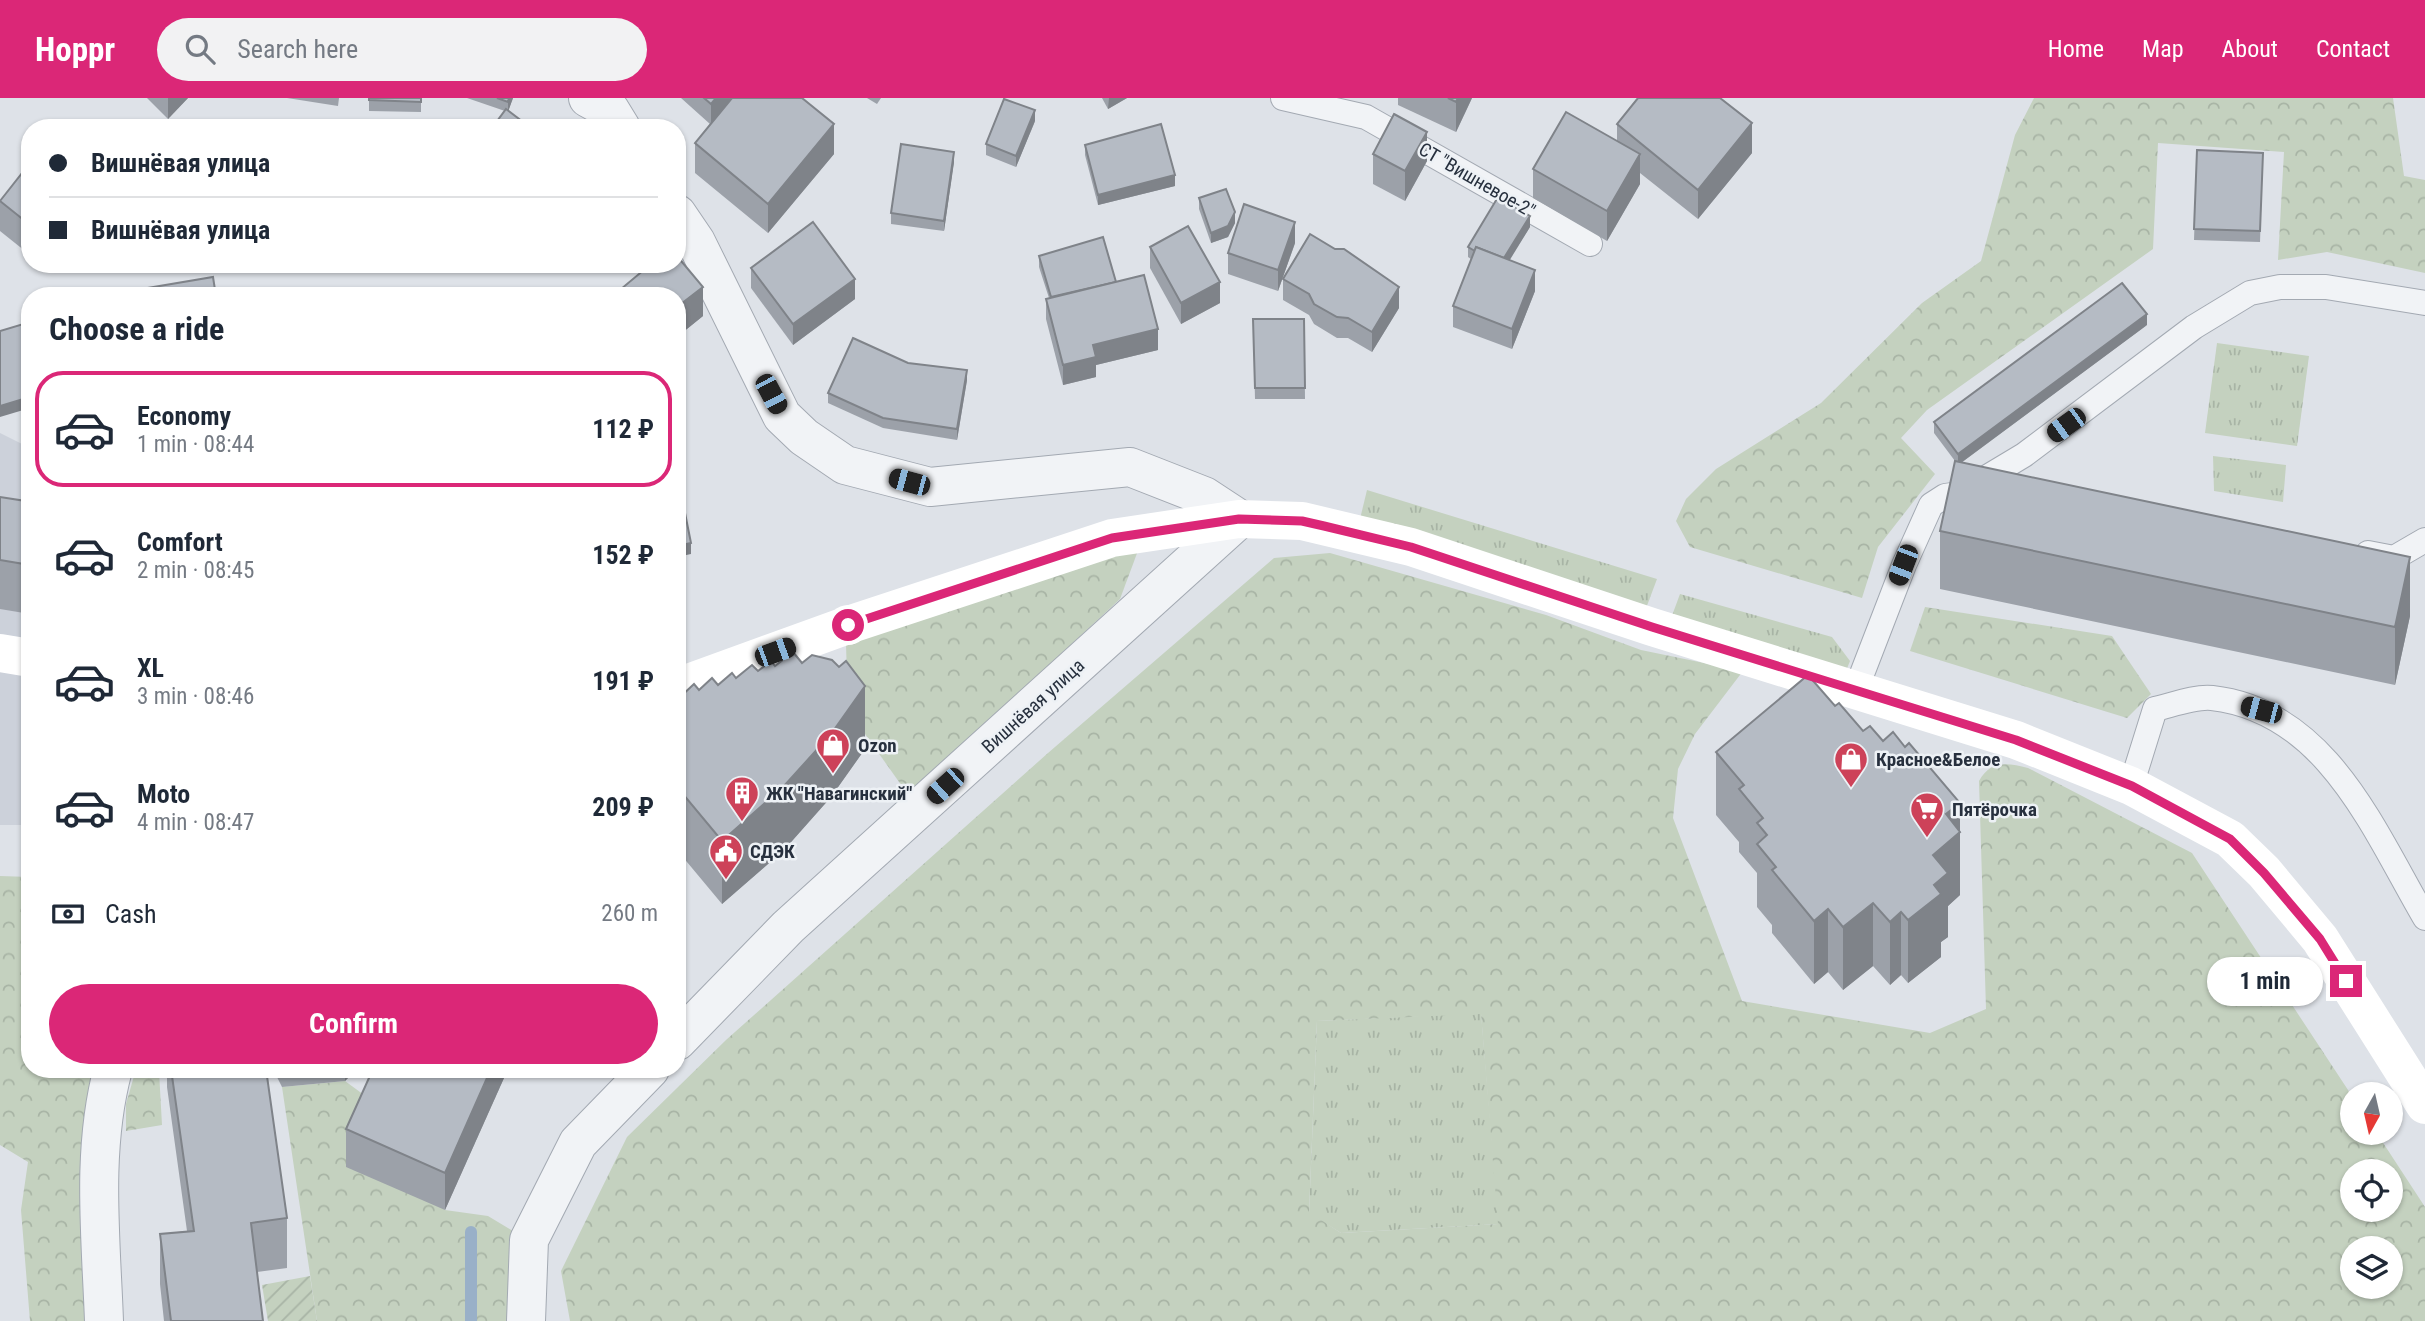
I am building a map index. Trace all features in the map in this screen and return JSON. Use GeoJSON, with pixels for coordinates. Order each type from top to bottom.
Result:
{"type":"FeatureCollection","features":[{"type":"Feature","properties":{"kind":"street"},"geometry":{"type":"LineString","coordinates":[[588,98],[610,110],[616,119]]}},
{"type":"Feature","properties":{"kind":"street"},"geometry":{"type":"LineString","coordinates":[[686,227],[696,242],[782,416],[804,437],[845,465],[930,487],[1130,467],[1204,496],[1239,519]]}},
{"type":"Feature","properties":{"kind":"street"},"geometry":{"type":"LineString","coordinates":[[686,684],[848,625],[1112,538],[1239,519],[1302,521],[1411,547],[1855,692],[2016,740],[2132,786],[2230,839],[2264,873],[2320,939],[2425,1105]]}},
{"type":"Feature","properties":{"kind":"street","name":"Вишнёвая улица"},"geometry":{"type":"LineString","coordinates":[[686,1032],[788,928],[1239,519]]}},
{"type":"Feature","properties":{"kind":"street"},"geometry":{"type":"LineString","coordinates":[[0,653],[21,656]]}},
{"type":"Feature","properties":{"kind":"street"},"geometry":{"type":"LineString","coordinates":[[104,1321],[100,1206],[102,1110],[111,1078]]}},
{"type":"Feature","properties":{"kind":"street"},"geometry":{"type":"LineString","coordinates":[[526,1321],[529,1240],[578,1143],[641,1078]]}},
{"type":"Feature","properties":{"kind":"lane","name":"СТ \"Вишневое-2\""},"geometry":{"type":"LineString","coordinates":[[1283,98],[1370,107],[1590,244]]}},
{"type":"Feature","properties":{"kind":"lane"},"geometry":{"type":"LineString","coordinates":[[1855,692],[1903,565],[1931,505],[1945,496],[1959,494],[2024,455],[2194,327],[2250,293],[2280,287],[2326,287],[2425,303]]}},
{"type":"Feature","properties":{"kind":"lane"},"geometry":{"type":"LineString","coordinates":[[2356,576],[2360,551],[2394,558],[2425,540]]}},
{"type":"Feature","properties":{"kind":"lane"},"geometry":{"type":"LineString","coordinates":[[2132,786],[2155,709],[2210,697],[2261,710],[2303,737],[2341,774],[2425,918]]}},
{"type":"Feature","properties":{"kind":"shaded area"},"geometry":{"type":"Polygon","coordinates":[[[0,433],[21,444],[21,825],[0,825],[0,433]]]}},
{"type":"Feature","properties":{"kind":"green space"},"geometry":{"type":"Polygon","coordinates":[[[2034,98],[2393,98],[2404,176],[2425,180],[2425,273],[2327,252],[2278,260],[2284,152],[2158,143],[2153,249],[1927,410],[1901,438],[1935,474],[1878,547],[1862,598],[1690,547],[1676,521],[1686,499],[1716,469],[1821,403],[1922,303],[1981,261],[2015,135],[2034,98]]]}},
{"type":"Feature","properties":{"kind":"green space"},"geometry":{"type":"Polygon","coordinates":[[[2217,343],[2309,356],[2297,446],[2205,433],[2217,343]]]}},
{"type":"Feature","properties":{"kind":"green space"},"geometry":{"type":"Polygon","coordinates":[[[2213,456],[2286,465],[2283,502],[2214,491],[2213,456]]]}},
{"type":"Feature","properties":{"kind":"green space"},"geometry":{"type":"Polygon","coordinates":[[[1367,490],[1657,579],[1645,611],[1360,519],[1367,490]]]}},
{"type":"Feature","properties":{"kind":"green space"},"geometry":{"type":"Polygon","coordinates":[[[1139,548],[1120,599],[909,796],[848,710],[846,644],[1139,548]]]}},
{"type":"Feature","properties":{"kind":"green space"},"geometry":{"type":"Polygon","coordinates":[[[1330,553],[1546,615],[1641,650],[1743,671],[1695,734],[1678,769],[1673,818],[1742,1001],[1930,1033],[1986,1009],[1979,781],[1994,766],[2006,764],[2028,768],[2192,853],[2343,1082],[2340,1082],[2340,1145],[2384,1145],[2394,1159],[2340,1159],[2340,1222],[2403,1222],[2403,1173],[2425,1207],[2425,1321],[570,1321],[561,1271],[627,1137],[726,1040],[1048,753],[1274,558],[1330,553]],[[1481,1014],[1317,1021],[1309,1212],[1341,1233],[1498,1224],[1481,1014]]]}},
{"type":"Feature","properties":{"kind":"green space"},"geometry":{"type":"Polygon","coordinates":[[[1680,594],[1832,637],[1850,661],[1844,676],[1670,621],[1680,594]]]}},
{"type":"Feature","properties":{"kind":"green space"},"geometry":{"type":"Polygon","coordinates":[[[1925,607],[2112,636],[2151,694],[2127,718],[1910,651],[1925,607]]]}},
{"type":"Feature","properties":{"kind":"green space"},"geometry":{"type":"Polygon","coordinates":[[[0,876],[21,877],[21,1078],[96,1078],[86,1104],[85,1207],[92,1321],[30,1321],[21,1210],[28,1162],[0,1145],[0,876]]]}},
{"type":"Feature","properties":{"kind":"green space"},"geometry":{"type":"Polygon","coordinates":[[[1481,1013],[1499,1224],[1341,1233],[1309,1213],[1317,1021],[1481,1013]]]}},
{"type":"Feature","properties":{"kind":"green space"},"geometry":{"type":"Polygon","coordinates":[[[133,1078],[159,1078],[162,1125],[126,1131],[126,1104],[133,1078]]]}},
{"type":"Feature","properties":{"kind":"green space"},"geometry":{"type":"Polygon","coordinates":[[[345,1081],[375,1103],[445,1210],[488,1216],[526,1239],[524,1321],[317,1321],[282,1087],[345,1081]]]}},
{"type":"Feature","properties":{"kind":"green space"},"geometry":{"type":"Polygon","coordinates":[[[310,1276],[317,1321],[268,1321],[262,1285],[310,1276]]]}},
{"type":"Feature","properties":{"kind":"building"},"geometry":{"type":"Polygon","coordinates":[[[421,98],[421,102],[369,100],[421,98]]]}},
{"type":"Feature","properties":{"kind":"building"},"geometry":{"type":"Polygon","coordinates":[[[704,98],[716,98],[711,104],[704,98]]]}},
{"type":"Feature","properties":{"kind":"building"},"geometry":{"type":"Polygon","coordinates":[[[732,98],[802,98],[834,124],[768,204],[695,143],[732,98]]]}},
{"type":"Feature","properties":{"kind":"building"},"geometry":{"type":"Polygon","coordinates":[[[1638,98],[1720,98],[1752,123],[1698,190],[1617,124],[1638,98]]]}},
{"type":"Feature","properties":{"kind":"building"},"geometry":{"type":"Polygon","coordinates":[[[1004,99],[1035,110],[1016,156],[986,144],[1004,99]]]}},
{"type":"Feature","properties":{"kind":"building"},"geometry":{"type":"Polygon","coordinates":[[[506,109],[519,119],[499,119],[506,109]]]}},
{"type":"Feature","properties":{"kind":"building"},"geometry":{"type":"Polygon","coordinates":[[[1566,112],[1640,154],[1607,211],[1533,169],[1566,112]]]}},
{"type":"Feature","properties":{"kind":"building"},"geometry":{"type":"Polygon","coordinates":[[[1394,114],[1427,132],[1405,171],[1373,154],[1394,114]]]}},
{"type":"Feature","properties":{"kind":"building"},"geometry":{"type":"Polygon","coordinates":[[[1161,124],[1175,175],[1098,195],[1085,145],[1161,124]]]}},
{"type":"Feature","properties":{"kind":"building"},"geometry":{"type":"Polygon","coordinates":[[[901,144],[954,152],[944,221],[891,213],[901,144]]]}},
{"type":"Feature","properties":{"kind":"building"},"geometry":{"type":"Polygon","coordinates":[[[2197,150],[2263,153],[2260,231],[2194,229],[2197,150]]]}},
{"type":"Feature","properties":{"kind":"building"},"geometry":{"type":"Polygon","coordinates":[[[21,174],[21,218],[0,201],[21,174]]]}},
{"type":"Feature","properties":{"kind":"building"},"geometry":{"type":"Polygon","coordinates":[[[1226,189],[1235,212],[1228,226],[1211,233],[1199,198],[1226,189]]]}},
{"type":"Feature","properties":{"kind":"building"},"geometry":{"type":"Polygon","coordinates":[[[1498,197],[1530,216],[1504,258],[1476,247],[1475,251],[1468,247],[1498,197]]]}},
{"type":"Feature","properties":{"kind":"building"},"geometry":{"type":"Polygon","coordinates":[[[1244,204],[1295,222],[1278,270],[1228,253],[1244,204]]]}},
{"type":"Feature","properties":{"kind":"building"},"geometry":{"type":"Polygon","coordinates":[[[813,222],[855,279],[793,324],[751,268],[813,222]]]}},
{"type":"Feature","properties":{"kind":"building"},"geometry":{"type":"Polygon","coordinates":[[[1188,226],[1220,282],[1181,303],[1150,247],[1188,226]]]}},
{"type":"Feature","properties":{"kind":"building"},"geometry":{"type":"Polygon","coordinates":[[[1310,234],[1335,249],[1344,249],[1399,287],[1372,332],[1348,318],[1337,317],[1314,304],[1309,294],[1283,279],[1310,234]]]}},
{"type":"Feature","properties":{"kind":"building"},"geometry":{"type":"Polygon","coordinates":[[[1103,237],[1116,282],[1051,297],[1039,256],[1103,237]]]}},
{"type":"Feature","properties":{"kind":"building"},"geometry":{"type":"Polygon","coordinates":[[[1476,247],[1535,270],[1512,329],[1453,306],[1476,247]]]}},
{"type":"Feature","properties":{"kind":"building"},"geometry":{"type":"Polygon","coordinates":[[[686,267],[703,287],[686,300],[686,287],[623,287],[640,273],[686,273],[686,267]]]}},
{"type":"Feature","properties":{"kind":"building"},"geometry":{"type":"Polygon","coordinates":[[[1144,275],[1158,329],[1093,345],[1096,357],[1063,365],[1046,299],[1144,275]]]}},
{"type":"Feature","properties":{"kind":"building"},"geometry":{"type":"Polygon","coordinates":[[[213,277],[215,287],[154,287],[213,277]]]}},
{"type":"Feature","properties":{"kind":"building"},"geometry":{"type":"Polygon","coordinates":[[[2122,283],[2147,314],[1958,454],[1934,422],[2122,283]]]}},
{"type":"Feature","properties":{"kind":"building"},"geometry":{"type":"Polygon","coordinates":[[[1253,319],[1304,319],[1305,388],[1255,388],[1253,319]]]}},
{"type":"Feature","properties":{"kind":"building"},"geometry":{"type":"Polygon","coordinates":[[[21,325],[21,400],[0,406],[0,331],[21,325]]]}},
{"type":"Feature","properties":{"kind":"building"},"geometry":{"type":"Polygon","coordinates":[[[853,338],[908,363],[967,370],[957,429],[883,418],[828,393],[853,338]]]}},
{"type":"Feature","properties":{"kind":"building"},"geometry":{"type":"Polygon","coordinates":[[[1955,461],[2410,557],[2395,627],[1940,531],[1955,461]]]}},
{"type":"Feature","properties":{"kind":"building"},"geometry":{"type":"Polygon","coordinates":[[[0,497],[21,500],[21,564],[0,560],[0,497]]]}},
{"type":"Feature","properties":{"kind":"building"},"geometry":{"type":"Polygon","coordinates":[[[686,518],[691,543],[686,544],[686,518]]]}},
{"type":"Feature","properties":{"kind":"building"},"geometry":{"type":"Polygon","coordinates":[[[793,652],[802,663],[812,655],[832,660],[839,667],[846,661],[865,686],[831,734],[784,786],[722,841],[686,798],[686,692],[694,684],[699,690],[712,678],[718,685],[732,673],[736,678],[752,665],[758,671],[771,661],[775,666],[793,652]]]}},
{"type":"Feature","properties":{"kind":"building"},"geometry":{"type":"Polygon","coordinates":[[[1808,675],[1835,706],[1839,703],[1863,731],[1870,726],[1883,741],[1893,732],[1905,747],[1909,743],[1960,803],[1946,814],[1960,832],[1933,855],[1948,873],[1934,885],[1941,894],[1908,920],[1901,912],[1890,922],[1873,903],[1843,927],[1828,909],[1814,921],[1772,870],[1776,867],[1757,844],[1767,835],[1757,823],[1763,818],[1739,789],[1744,785],[1716,752],[1808,675]]]}},
{"type":"Feature","properties":{"kind":"building"},"geometry":{"type":"Polygon","coordinates":[[[172,1078],[267,1078],[287,1218],[251,1223],[263,1321],[171,1321],[160,1234],[194,1231],[172,1078]]]}},
{"type":"Feature","properties":{"kind":"building"},"geometry":{"type":"Polygon","coordinates":[[[369,1078],[487,1078],[445,1173],[346,1129],[369,1078]]]}},
{"type":"Feature","properties":{"kind":"waterway"},"geometry":{"type":"LineString","coordinates":[[471,1232],[471,1321]]}},
{"type":"Feature","properties":{"kind":"place","name":"Ozon"},"geometry":{"type":"Point","coordinates":[833,775]}},
{"type":"Feature","properties":{"kind":"place","name":"Красное&Белое"},"geometry":{"type":"Point","coordinates":[1851,789]}},
{"type":"Feature","properties":{"kind":"place","name":"ЖК \"Навагинский\""},"geometry":{"type":"Point","coordinates":[742,823]}},
{"type":"Feature","properties":{"kind":"place","name":"Пятёрочка"},"geometry":{"type":"Point","coordinates":[1927,839]}},
{"type":"Feature","properties":{"kind":"place","name":"СДЭК"},"geometry":{"type":"Point","coordinates":[726,881]}},
{"type":"Feature","properties":{"kind":"route"},"geometry":{"type":"LineString","coordinates":[[848,625],[1112,538],[1239,519],[1302,521],[1324,526],[1411,547],[1855,692],[2016,740],[2132,786],[2230,839],[2264,873],[2320,939],[2346,981]]}}]}
